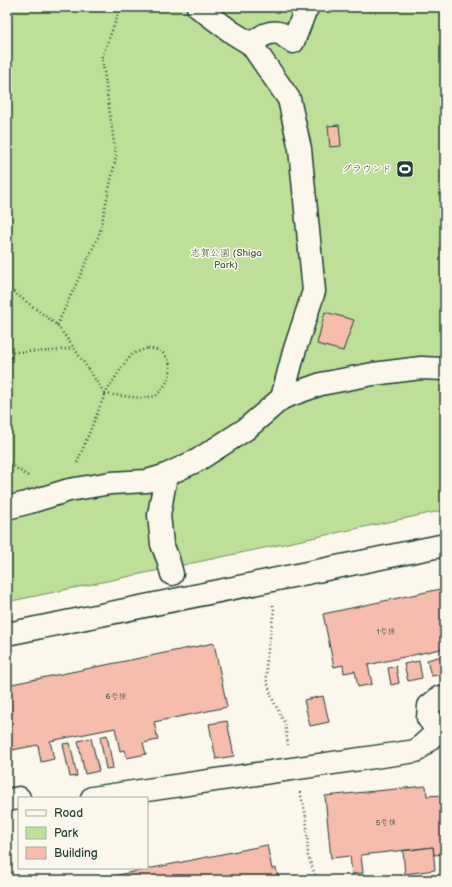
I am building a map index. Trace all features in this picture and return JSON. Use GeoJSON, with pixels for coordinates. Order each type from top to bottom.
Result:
{"type":"FeatureCollection","features":[{"type":"Feature","properties":{"kind":"street"},"geometry":{"type":"LineString","coordinates":[[198,7],[233,33],[251,44],[289,99],[300,150],[314,292],[294,352],[282,398]]}},
{"type":"Feature","properties":{"kind":"street"},"geometry":{"type":"LineString","coordinates":[[251,44],[263,35],[273,33],[282,34],[293,42],[308,7]]}},
{"type":"Feature","properties":{"kind":"street"},"geometry":{"type":"LineString","coordinates":[[7,508],[76,488],[111,483],[147,481],[164,476],[198,460],[246,429],[282,398],[321,384],[373,374],[421,368],[445,368]]}},
{"type":"Feature","properties":{"kind":"street"},"geometry":{"type":"LineString","coordinates":[[164,476],[165,481],[159,515],[162,544],[172,574]]}},
{"type":"Feature","properties":{"kind":"street"},"geometry":{"type":"LineString","coordinates":[[7,634],[445,544]]}},
{"type":"Feature","properties":{"kind":"street"},"geometry":{"type":"LineString","coordinates":[[99,797],[294,770],[416,751],[442,730],[428,718],[429,706],[440,697],[445,698]]}},
{"type":"Feature","properties":{"kind":"street"},"geometry":{"type":"LineString","coordinates":[[7,800],[18,798]]}},
{"type":"Feature","properties":{"kind":"path"},"geometry":{"type":"LineString","coordinates":[[57,325],[99,235],[116,157],[102,57],[121,7]]}},
{"type":"Feature","properties":{"kind":"path"},"geometry":{"type":"LineString","coordinates":[[7,287],[57,325],[105,394],[141,398],[156,396],[165,386],[170,374],[169,361],[161,351],[148,348],[132,354],[120,370],[105,394],[74,470],[76,488]]}},
{"type":"Feature","properties":{"kind":"path"},"geometry":{"type":"LineString","coordinates":[[7,348],[12,352],[52,351],[74,348]]}},
{"type":"Feature","properties":{"kind":"path"},"geometry":{"type":"LineString","coordinates":[[7,373],[9,371],[12,352]]}},
{"type":"Feature","properties":{"kind":"path"},"geometry":{"type":"LineString","coordinates":[[272,602],[274,610],[266,663],[268,681],[272,698],[285,724],[291,762],[305,810],[308,856],[317,880]]}},
{"type":"Feature","properties":{"kind":"green space","name":"志賀公園 (Shiga Park)"},"geometry":{"type":"Polygon","coordinates":[[[7,7],[445,7],[445,510],[7,602],[7,7]]]}},
{"type":"Feature","properties":{"kind":"building"},"geometry":{"type":"Polygon","coordinates":[[[339,125],[341,146],[330,147],[328,126],[339,125]]]}},
{"type":"Feature","properties":{"kind":"building"},"geometry":{"type":"Polygon","coordinates":[[[325,312],[354,320],[343,351],[317,344],[325,312]]]}},
{"type":"Feature","properties":{"kind":"building"},"geometry":{"type":"Polygon","coordinates":[[[445,588],[445,648],[368,665],[372,684],[358,687],[355,671],[344,673],[343,665],[334,667],[323,614],[445,588]]]}},
{"type":"Feature","properties":{"kind":"building"},"geometry":{"type":"Polygon","coordinates":[[[214,643],[227,707],[154,722],[158,740],[143,743],[146,754],[127,758],[125,750],[120,751],[115,728],[50,741],[54,759],[41,762],[38,745],[7,751],[7,685],[214,643]]]}},
{"type":"Feature","properties":{"kind":"building"},"geometry":{"type":"Polygon","coordinates":[[[442,656],[445,674],[431,676],[427,660],[442,656]]]}},
{"type":"Feature","properties":{"kind":"building"},"geometry":{"type":"Polygon","coordinates":[[[419,661],[422,678],[408,681],[404,664],[419,661]]]}},
{"type":"Feature","properties":{"kind":"building"},"geometry":{"type":"Polygon","coordinates":[[[396,666],[399,683],[391,685],[388,668],[396,666]]]}},
{"type":"Feature","properties":{"kind":"building"},"geometry":{"type":"Polygon","coordinates":[[[323,696],[329,722],[310,726],[304,700],[323,696]]]}},
{"type":"Feature","properties":{"kind":"building"},"geometry":{"type":"Polygon","coordinates":[[[227,721],[234,756],[216,759],[209,724],[227,721]]]}},
{"type":"Feature","properties":{"kind":"building"},"geometry":{"type":"Polygon","coordinates":[[[107,735],[113,768],[106,769],[100,737],[107,735]]]}},
{"type":"Feature","properties":{"kind":"building"},"geometry":{"type":"Polygon","coordinates":[[[91,738],[99,771],[85,774],[78,741],[91,738]]]}},
{"type":"Feature","properties":{"kind":"building"},"geometry":{"type":"Polygon","coordinates":[[[70,743],[77,776],[70,777],[63,744],[70,743]]]}},
{"type":"Feature","properties":{"kind":"building"},"geometry":{"type":"Polygon","coordinates":[[[426,786],[427,796],[445,795],[445,854],[434,855],[433,847],[361,855],[363,873],[352,874],[350,856],[331,858],[325,796],[426,786]]]}},
{"type":"Feature","properties":{"kind":"building"},"geometry":{"type":"Polygon","coordinates":[[[267,845],[272,869],[276,868],[279,880],[93,880],[267,845]]]}},
{"type":"Feature","properties":{"kind":"building"},"geometry":{"type":"Polygon","coordinates":[[[433,847],[435,870],[405,874],[403,851],[433,847]]]}},
{"type":"Feature","properties":{"kind":"place","name":"グラウンド"},"geometry":{"type":"Point","coordinates":[405,169]}}]}
